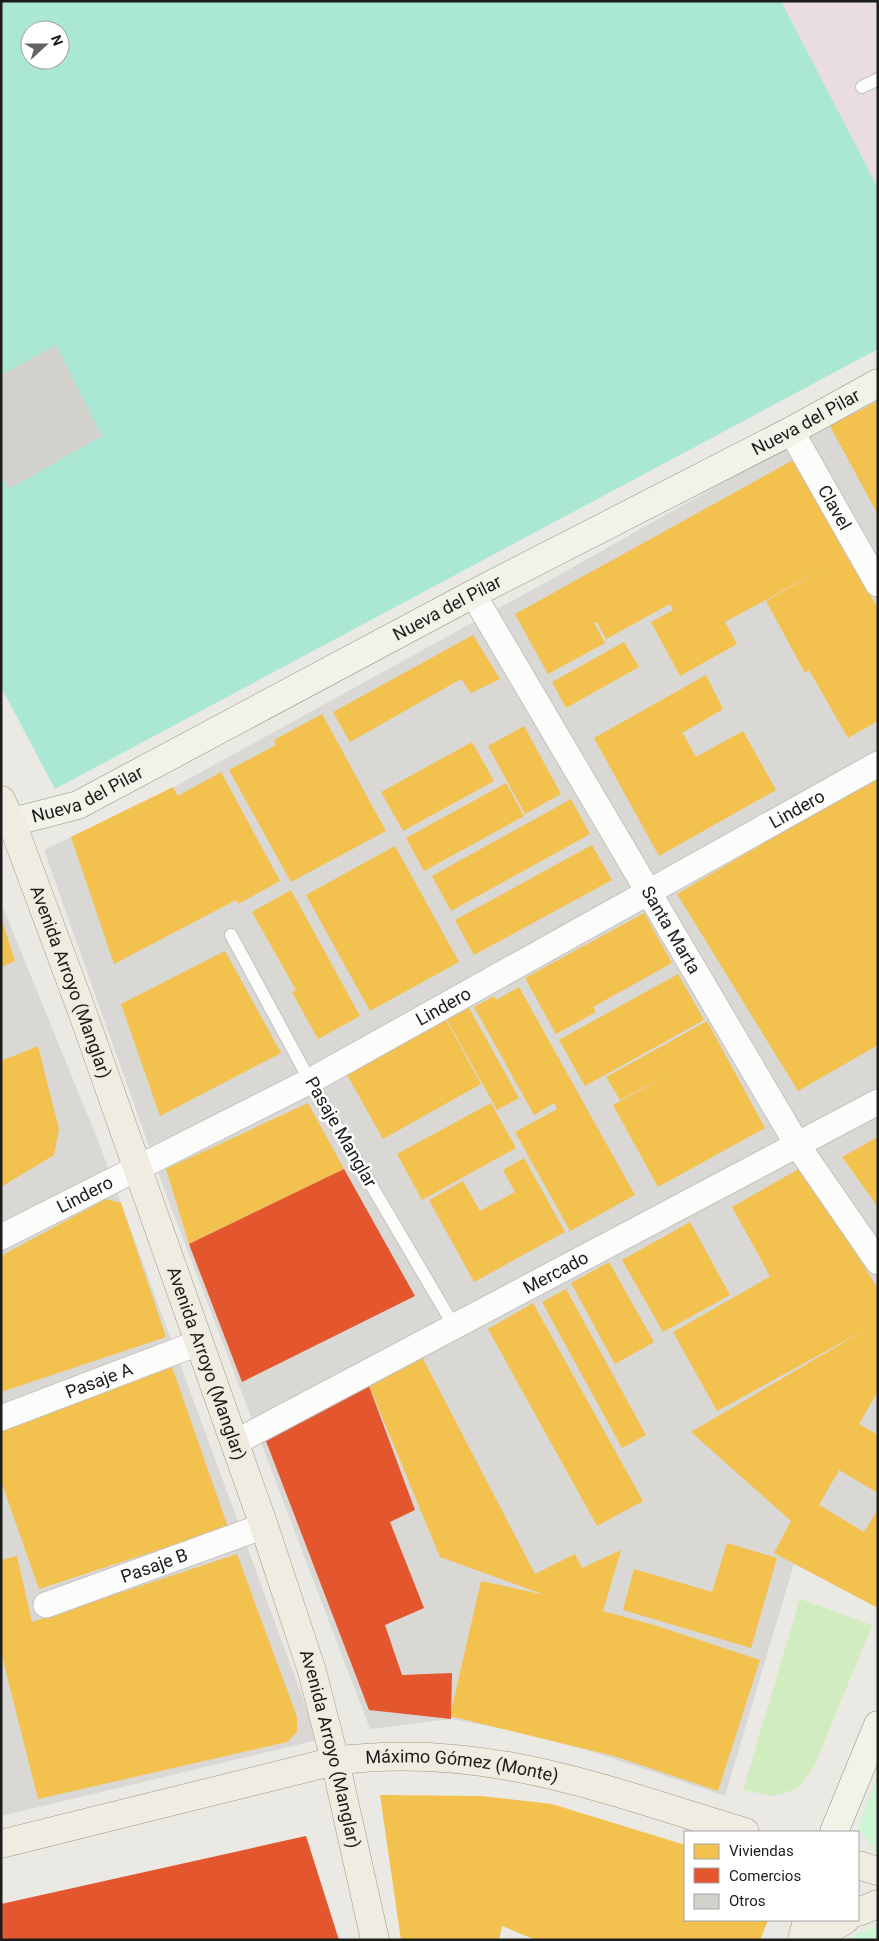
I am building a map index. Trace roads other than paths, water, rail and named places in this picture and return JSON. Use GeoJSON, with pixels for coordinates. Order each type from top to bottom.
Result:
{"type":"FeatureCollection","features":[{"type":"Feature","properties":{"kind":"main road","name":"Avenida Arroyo (Manglar)"},"geometry":{"type":"LineString","coordinates":[[5,816],[137,1168],[264,1526],[312,1671],[335,1761],[375,1940]]}},
{"type":"Feature","properties":{"kind":"main road","name":"Máximo Gómez (Monte)"},"geometry":{"type":"LineString","coordinates":[[1,1844],[335,1761],[389,1755],[454,1757],[542,1771],[742,1831]]}},
{"type":"Feature","properties":{"kind":"main road"},"geometry":{"type":"LineString","coordinates":[[859,1865],[878,1871]]}},
{"type":"Feature","properties":{"kind":"main road"},"geometry":{"type":"LineString","coordinates":[[859,1912],[878,1904]]}},
{"type":"Feature","properties":{"kind":"main road"},"geometry":{"type":"LineString","coordinates":[[802,1940],[807,1921]]}},
{"type":"Feature","properties":{"kind":"main road"},"geometry":{"type":"LineString","coordinates":[[818,1940],[845,1921]]}},
{"type":"Feature","properties":{"kind":"street","name":"Nueva del Pilar"},"geometry":{"type":"LineString","coordinates":[[5,816],[78,805],[473,594],[791,431],[878,383]]}},
{"type":"Feature","properties":{"kind":"street","name":"Clavel"},"geometry":{"type":"LineString","coordinates":[[791,431],[878,584]]}},
{"type":"Feature","properties":{"kind":"street","name":"Santa Marta"},"geometry":{"type":"LineString","coordinates":[[473,594],[647,893],[798,1146],[878,1262]]}},
{"type":"Feature","properties":{"kind":"street","name":"Lindero"},"geometry":{"type":"LineString","coordinates":[[1,1236],[310,1081],[878,764]]}},
{"type":"Feature","properties":{"kind":"street","name":"Mercado"},"geometry":{"type":"LineString","coordinates":[[234,1443],[878,1102]]}},
{"type":"Feature","properties":{"kind":"street","name":"Pasaje A"},"geometry":{"type":"LineString","coordinates":[[1,1418],[198,1343]]}},
{"type":"Feature","properties":{"kind":"street","name":"Pasaje B"},"geometry":{"type":"LineString","coordinates":[[46,1605],[264,1526]]}},
{"type":"Feature","properties":{"kind":"street"},"geometry":{"type":"LineString","coordinates":[[834,1831],[870,1760],[878,1725]]}},
{"type":"Feature","properties":{"kind":"lane"},"geometry":{"type":"LineString","coordinates":[[862,87],[878,79]]}},
{"type":"Feature","properties":{"kind":"lane","name":"Pasaje Manglar"},"geometry":{"type":"LineString","coordinates":[[231,935],[310,1081],[454,1326]]}}]}
